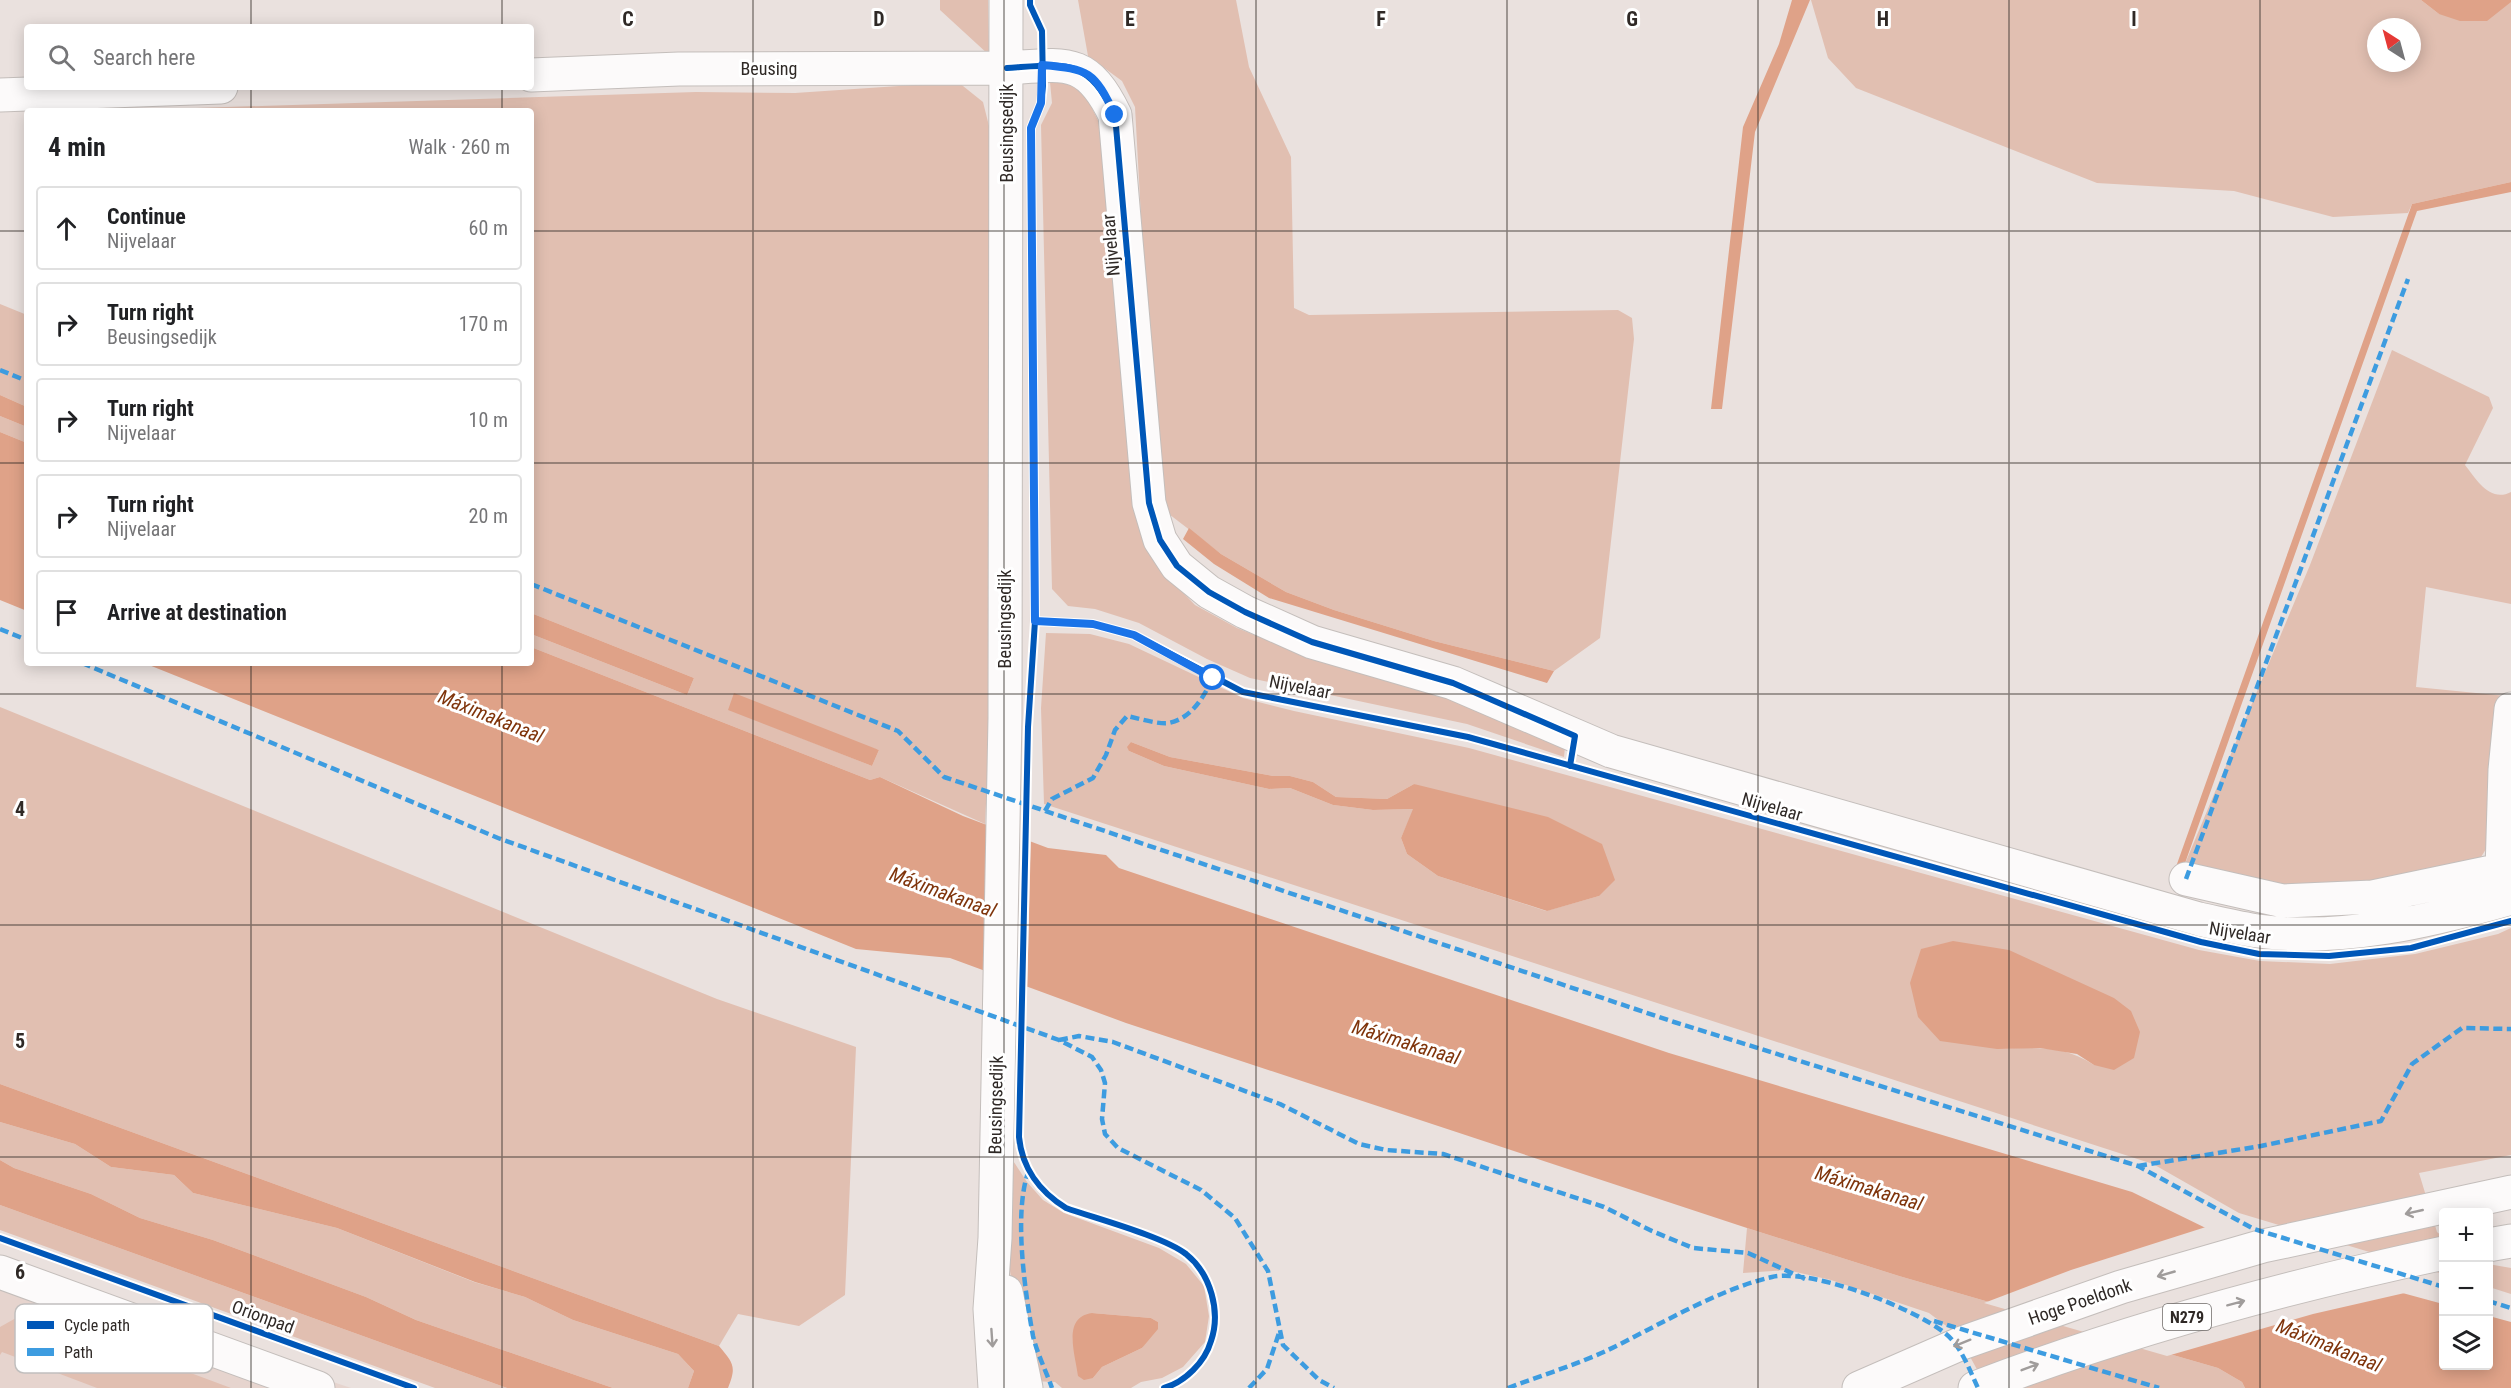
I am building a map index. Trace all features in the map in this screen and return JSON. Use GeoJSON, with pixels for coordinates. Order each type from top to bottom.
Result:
{"type":"FeatureCollection","features":[{"type":"Feature","properties":{"kind":"main road","name":"Beusingsedijk"},"geometry":{"type":"LineString","coordinates":[[996,1388],[990,1308],[995,1238],[996,1090],[1005,718],[1006,0]]}},
{"type":"Feature","properties":{"kind":"main road","name":"Nijvelaar"},"geometry":{"type":"LineString","coordinates":[[1007,68],[1042,65],[1078,68],[1092,78],[1103,91],[1115,115],[1149,503],[1160,540],[1177,566],[1209,592],[1245,612],[1312,642],[1453,683],[1611,751],[2199,919],[2258,931],[2330,934],[2408,924],[2504,885]]}},
{"type":"Feature","properties":{"kind":"main road","name":"Beusing"},"geometry":{"type":"LineString","coordinates":[[534,75],[679,69],[1007,68]]}},
{"type":"Feature","properties":{"kind":"main road"},"geometry":{"type":"LineString","coordinates":[[0,95],[138,90]]}},
{"type":"Feature","properties":{"kind":"main road"},"geometry":{"type":"LineString","coordinates":[[2186,879],[2283,901],[2373,897],[2504,885],[2505,770],[2511,709]]}},
{"type":"Feature","properties":{"kind":"main road","name":"Hoge Poeldonk"},"geometry":{"type":"LineString","coordinates":[[1859,1388],[1962,1343],[2121,1287],[2263,1246],[2501,1194]]}},
{"type":"Feature","properties":{"kind":"main road","name":"Beusingsedijk"},"geometry":{"type":"LineString","coordinates":[[995,1238],[1026,1388]]}},
{"type":"Feature","properties":{"kind":"main road"},"geometry":{"type":"LineString","coordinates":[[2493,1244],[2511,1241]]}},
{"type":"Feature","properties":{"kind":"main road","name":"N279"},"geometry":{"type":"LineString","coordinates":[[1976,1388],[2040,1364],[2201,1312],[2342,1275],[2439,1254]]}},
{"type":"Feature","properties":{"kind":"main road"},"geometry":{"type":"LineString","coordinates":[[0,1273],[86,1304]]}},
{"type":"Feature","properties":{"kind":"main road"},"geometry":{"type":"LineString","coordinates":[[213,1350],[318,1388]]}},
{"type":"Feature","properties":{"kind":"shaded area"},"geometry":{"type":"Polygon","coordinates":[[[940,0],[988,0],[989,55],[940,10],[940,0]]]}},
{"type":"Feature","properties":{"kind":"shaded area"},"geometry":{"type":"Polygon","coordinates":[[[1078,0],[1236,0],[1249,67],[1291,157],[1294,308],[1309,315],[1618,310],[1632,318],[1634,339],[1600,638],[1554,671],[1434,641],[1334,610],[1286,592],[1221,554],[1165,511],[1156,491],[1135,107],[1122,81],[1088,56],[1078,0]]]}},
{"type":"Feature","properties":{"kind":"shaded area"},"geometry":{"type":"Polygon","coordinates":[[[1811,0],[2421,0],[2439,14],[2511,2],[2511,182],[2412,204],[2408,213],[2333,217],[2234,191],[2097,183],[1856,88],[1828,58],[1811,0]]]}},
{"type":"Feature","properties":{"kind":"shaded area"},"geometry":{"type":"Polygon","coordinates":[[[958,82],[983,102],[994,146],[992,684],[985,824],[880,777],[870,780],[534,648],[534,635],[687,695],[694,678],[534,614],[534,108],[196,108],[696,92],[795,93],[958,82]],[[728,709],[872,766],[879,750],[728,709]]]}},
{"type":"Feature","properties":{"kind":"shaded area"},"geometry":{"type":"Polygon","coordinates":[[[1050,82],[1071,85],[1083,93],[1100,124],[1168,577],[1195,605],[1237,628],[1304,655],[1470,705],[1565,747],[1564,757],[1467,724],[1250,678],[1207,659],[1139,623],[1095,609],[1068,606],[1052,589],[1041,125],[1052,103],[1050,82]]]}},
{"type":"Feature","properties":{"kind":"shaded area"},"geometry":{"type":"Polygon","coordinates":[[[0,304],[24,314],[24,406],[0,395],[0,304]]]}},
{"type":"Feature","properties":{"kind":"shaded area"},"geometry":{"type":"Polygon","coordinates":[[[2392,350],[2489,397],[2493,408],[2465,465],[2479,483],[2490,492],[2503,495],[2511,492],[2511,604],[2426,587],[2416,687],[2506,696],[2489,844],[2478,862],[2339,888],[2270,884],[2184,866],[2310,565],[2392,350]]]}},
{"type":"Feature","properties":{"kind":"shaded area"},"geometry":{"type":"Polygon","coordinates":[[[0,416],[24,426],[24,442],[0,432],[0,416]]]}},
{"type":"Feature","properties":{"kind":"shaded area"},"geometry":{"type":"Polygon","coordinates":[[[1046,633],[1090,634],[1129,644],[1243,698],[1469,748],[2199,950],[2260,961],[2330,964],[2415,954],[2498,934],[2511,928],[2511,1155],[2419,1173],[2439,1234],[2439,1273],[2239,1213],[2153,1164],[1044,804],[1041,708],[1046,633]],[[1131,742],[1129,751],[1164,766],[1269,789],[1290,788],[1333,805],[1373,810],[1414,809],[1401,838],[1407,854],[1438,876],[1546,911],[1599,896],[1414,784],[1387,799],[1336,797],[1313,782],[1290,776],[1273,776],[1170,757],[1131,742]],[[2140,1032],[1997,1049],[2059,1050],[2094,1065],[2140,1032]]]}},
{"type":"Feature","properties":{"kind":"shaded area"},"geometry":{"type":"Polygon","coordinates":[[[0,707],[717,999],[856,1047],[845,1295],[799,1326],[738,1314],[719,1346],[0,1084],[0,707]]]}},
{"type":"Feature","properties":{"kind":"shaded area"},"geometry":{"type":"Polygon","coordinates":[[[0,1122],[75,1144],[111,1167],[174,1175],[193,1193],[337,1228],[474,1282],[525,1297],[573,1320],[678,1354],[694,1371],[688,1388],[613,1388],[416,1320],[366,1297],[213,1240],[140,1218],[91,1194],[14,1168],[0,1160],[0,1122]]]}},
{"type":"Feature","properties":{"kind":"shaded area"},"geometry":{"type":"Polygon","coordinates":[[[1008,1153],[1027,1182],[1043,1200],[1064,1213],[1159,1248],[1186,1264],[1204,1286],[1209,1316],[1205,1342],[1183,1367],[1162,1378],[1141,1382],[1131,1388],[1062,1388],[1055,1382],[1031,1381],[1010,1271],[1008,1153]],[[1092,1313],[1093,1378],[1102,1367],[1142,1348],[1158,1322],[1151,1318],[1092,1313]]]}},
{"type":"Feature","properties":{"kind":"shaded area"},"geometry":{"type":"Polygon","coordinates":[[[0,1205],[507,1388],[435,1388],[213,1307],[213,1304],[204,1304],[0,1230],[0,1205]]]}},
{"type":"Feature","properties":{"kind":"shaded area"},"geometry":{"type":"Polygon","coordinates":[[[1747,1228],[1899,1276],[2218,1368],[2242,1382],[2245,1388],[1987,1388],[1953,1331],[1929,1313],[1831,1280],[1787,1270],[1743,1273],[1747,1228]]]}},
{"type":"Feature","properties":{"kind":"shaded area"},"geometry":{"type":"Polygon","coordinates":[[[2493,1265],[2511,1268],[2511,1294],[2493,1288],[2493,1265]]]}},
{"type":"Feature","properties":{"kind":"shaded area"},"geometry":{"type":"Polygon","coordinates":[[[0,1270],[101,1304],[15,1304],[15,1373],[213,1373],[213,1342],[351,1388],[0,1388],[0,1270]]]}},
{"type":"Feature","properties":{"kind":"shaded area"},"geometry":{"type":"Polygon","coordinates":[[[15,1319],[15,1357],[2,1352],[0,1355],[0,1327],[15,1319]]]}},
{"type":"Feature","properties":{"kind":"shaded area"},"geometry":{"type":"Polygon","coordinates":[[[57,1373],[191,1373],[231,1388],[97,1388],[57,1373]]]}},
{"type":"Feature","properties":{"kind":"water"},"geometry":{"type":"Polygon","coordinates":[[[1792,0],[1810,0],[1755,132],[1722,409],[1711,409],[1743,127],[1779,44],[1792,0]]]}},
{"type":"Feature","properties":{"kind":"water"},"geometry":{"type":"Polygon","coordinates":[[[2421,0],[2511,0],[2511,2],[2487,21],[2460,21],[2439,14],[2421,0]]]}},
{"type":"Feature","properties":{"kind":"water"},"geometry":{"type":"Polygon","coordinates":[[[2511,182],[2511,192],[2417,211],[2184,866],[2177,864],[2412,204],[2511,182]]]}},
{"type":"Feature","properties":{"kind":"water"},"geometry":{"type":"Polygon","coordinates":[[[0,395],[24,406],[24,426],[0,416],[0,395]]]}},
{"type":"Feature","properties":{"kind":"water"},"geometry":{"type":"Polygon","coordinates":[[[0,432],[24,442],[24,610],[0,600],[0,432]]]}},
{"type":"Feature","properties":{"kind":"water"},"geometry":{"type":"Polygon","coordinates":[[[1189,528],[1221,554],[1286,592],[1334,610],[1434,641],[1554,671],[1547,683],[1269,598],[1214,564],[1183,539],[1189,528]]]}},
{"type":"Feature","properties":{"kind":"water"},"geometry":{"type":"Polygon","coordinates":[[[534,614],[694,678],[687,695],[534,635],[534,614]]]}},
{"type":"Feature","properties":{"kind":"water","name":"Máximakanaal"},"geometry":{"type":"Polygon","coordinates":[[[534,648],[870,780],[880,777],[963,816],[1048,848],[1106,855],[1119,868],[1669,1053],[2132,1192],[2218,1234],[2373,1285],[2439,1303],[2439,1370],[2493,1370],[2493,1317],[2511,1322],[2511,1388],[2245,1388],[2242,1382],[2218,1368],[1899,1276],[1747,1228],[1126,1023],[950,958],[856,949],[151,666],[534,666],[534,648]]]}},
{"type":"Feature","properties":{"kind":"water"},"geometry":{"type":"Polygon","coordinates":[[[734,693],[879,750],[872,766],[728,710],[734,693]]]}},
{"type":"Feature","properties":{"kind":"water"},"geometry":{"type":"Polygon","coordinates":[[[1131,742],[1170,757],[1273,776],[1290,776],[1313,782],[1336,797],[1387,799],[1414,784],[1548,817],[1602,844],[1615,880],[1599,896],[1547,911],[1438,876],[1407,854],[1401,838],[1413,809],[1373,810],[1333,805],[1290,788],[1269,789],[1164,766],[1129,751],[1127,747],[1131,742]]]}},
{"type":"Feature","properties":{"kind":"water"},"geometry":{"type":"Polygon","coordinates":[[[1953,941],[2009,950],[2114,998],[2131,1011],[2140,1032],[2134,1058],[2114,1070],[2094,1065],[2077,1054],[2040,1048],[1997,1049],[1940,1041],[1918,1017],[1910,983],[1921,949],[1953,941]]]}},
{"type":"Feature","properties":{"kind":"water"},"geometry":{"type":"Polygon","coordinates":[[[0,1084],[719,1346],[732,1365],[733,1370],[728,1388],[688,1388],[694,1371],[678,1354],[573,1320],[525,1297],[475,1282],[337,1228],[193,1193],[174,1175],[111,1167],[75,1144],[0,1122],[0,1084]]]}},
{"type":"Feature","properties":{"kind":"water"},"geometry":{"type":"Polygon","coordinates":[[[0,1160],[14,1168],[91,1194],[140,1218],[213,1240],[366,1297],[416,1320],[613,1388],[507,1388],[0,1205],[0,1160]]]}},
{"type":"Feature","properties":{"kind":"water"},"geometry":{"type":"Polygon","coordinates":[[[1092,1313],[1151,1318],[1158,1322],[1158,1329],[1142,1348],[1102,1367],[1093,1378],[1084,1380],[1078,1376],[1073,1337],[1077,1321],[1092,1313]]]}},
{"type":"Feature","properties":{"kind":"pier"},"geometry":{"type":"Polygon","coordinates":[[[988,822],[1031,838],[1027,990],[984,974],[988,822]]]}},
{"type":"Feature","properties":{"kind":"pier"},"geometry":{"type":"Polygon","coordinates":[[[2209,1226],[2409,1292],[2313,1314],[2167,1356],[1984,1303],[2071,1270],[2209,1226]]]}},
{"type":"Feature","properties":{"kind":"marked path"},"geometry":{"type":"LineString","coordinates":[[2186,879],[2408,279]]}},
{"type":"Feature","properties":{"kind":"marked path"},"geometry":{"type":"LineString","coordinates":[[0,370],[24,380]]}},
{"type":"Feature","properties":{"kind":"marked path"},"geometry":{"type":"LineString","coordinates":[[534,585],[898,731],[944,777],[1674,1022],[2138,1166],[2254,1229],[2439,1285]]}},
{"type":"Feature","properties":{"kind":"marked path"},"geometry":{"type":"LineString","coordinates":[[0,629],[24,639]]}},
{"type":"Feature","properties":{"kind":"marked path"},"geometry":{"type":"LineString","coordinates":[[89,666],[498,838],[1059,1040],[1092,1057],[1101,1070],[1105,1083],[1102,1119],[1105,1134],[1118,1148],[1201,1190],[1235,1218],[1268,1271],[1283,1345],[1319,1380],[1334,1388]]}},
{"type":"Feature","properties":{"kind":"marked path"},"geometry":{"type":"LineString","coordinates":[[1045,811],[1052,799],[1093,778],[1106,755],[1115,730],[1127,716],[1160,723],[1169,723],[1184,717],[1196,706],[1213,677]]}},
{"type":"Feature","properties":{"kind":"marked path"},"geometry":{"type":"LineString","coordinates":[[2138,1166],[2261,1146],[2381,1121],[2412,1064],[2462,1028],[2511,1029]]}},
{"type":"Feature","properties":{"kind":"marked path"},"geometry":{"type":"LineString","coordinates":[[1059,1040],[1079,1036],[1113,1042],[1280,1104],[1359,1144],[1386,1150],[1443,1154],[1604,1207],[1693,1248],[1748,1253],[1805,1279]]}},
{"type":"Feature","properties":{"kind":"marked path"},"geometry":{"type":"LineString","coordinates":[[1029,1170],[1022,1207],[1024,1275],[1033,1336],[1052,1388]]}},
{"type":"Feature","properties":{"kind":"marked path"},"geometry":{"type":"LineString","coordinates":[[1508,1388],[1606,1351],[1730,1290],[1772,1277],[1789,1276],[1811,1278],[1862,1292],[1931,1324],[1946,1334],[1956,1345],[1978,1388]]}},
{"type":"Feature","properties":{"kind":"marked path"},"geometry":{"type":"LineString","coordinates":[[2493,1303],[2511,1308]]}},
{"type":"Feature","properties":{"kind":"marked path"},"geometry":{"type":"LineString","coordinates":[[1934,1321],[2159,1388]]}},
{"type":"Feature","properties":{"kind":"marked path"},"geometry":{"type":"LineString","coordinates":[[1249,1388],[1267,1369],[1279,1333]]}},
{"type":"Feature","properties":{"kind":"cycle path"},"geometry":{"type":"LineString","coordinates":[[1030,0],[1030,5],[1042,31],[1043,86],[1041,103],[1031,128],[1035,621],[1028,727],[1019,1137],[1028,1169],[1040,1187],[1057,1202],[1066,1208],[1146,1234],[1175,1247],[1195,1262],[1202,1272],[1212,1294],[1214,1306],[1214,1330],[1211,1341],[1199,1364],[1187,1376],[1164,1388]]}},
{"type":"Feature","properties":{"kind":"cycle path"},"geometry":{"type":"LineString","coordinates":[[1007,68],[1045,66],[1073,68],[1095,83],[1115,115],[1149,503],[1160,540],[1177,566],[1209,592],[1245,612],[1312,642],[1453,683],[1575,736],[1570,766]]}},
{"type":"Feature","properties":{"kind":"cycle path"},"geometry":{"type":"LineString","coordinates":[[1035,621],[1093,624],[1134,635],[1243,692],[1468,737],[2201,942],[2259,954],[2329,956],[2411,948],[2511,921]]}},
{"type":"Feature","properties":{"kind":"cycle path","name":"Orionpad"},"geometry":{"type":"LineString","coordinates":[[0,1238],[182,1304]]}},
{"type":"Feature","properties":{"kind":"cycle path","name":"Orionpad"},"geometry":{"type":"LineString","coordinates":[[213,1315],[414,1388]]}},
{"type":"Feature","properties":{"kind":"route"},"geometry":{"type":"LineString","coordinates":[[1115,115],[1103,91],[1092,78],[1078,68],[1042,65],[1041,103],[1031,128],[1035,621],[1093,624],[1134,635],[1213,678]]}}]}
